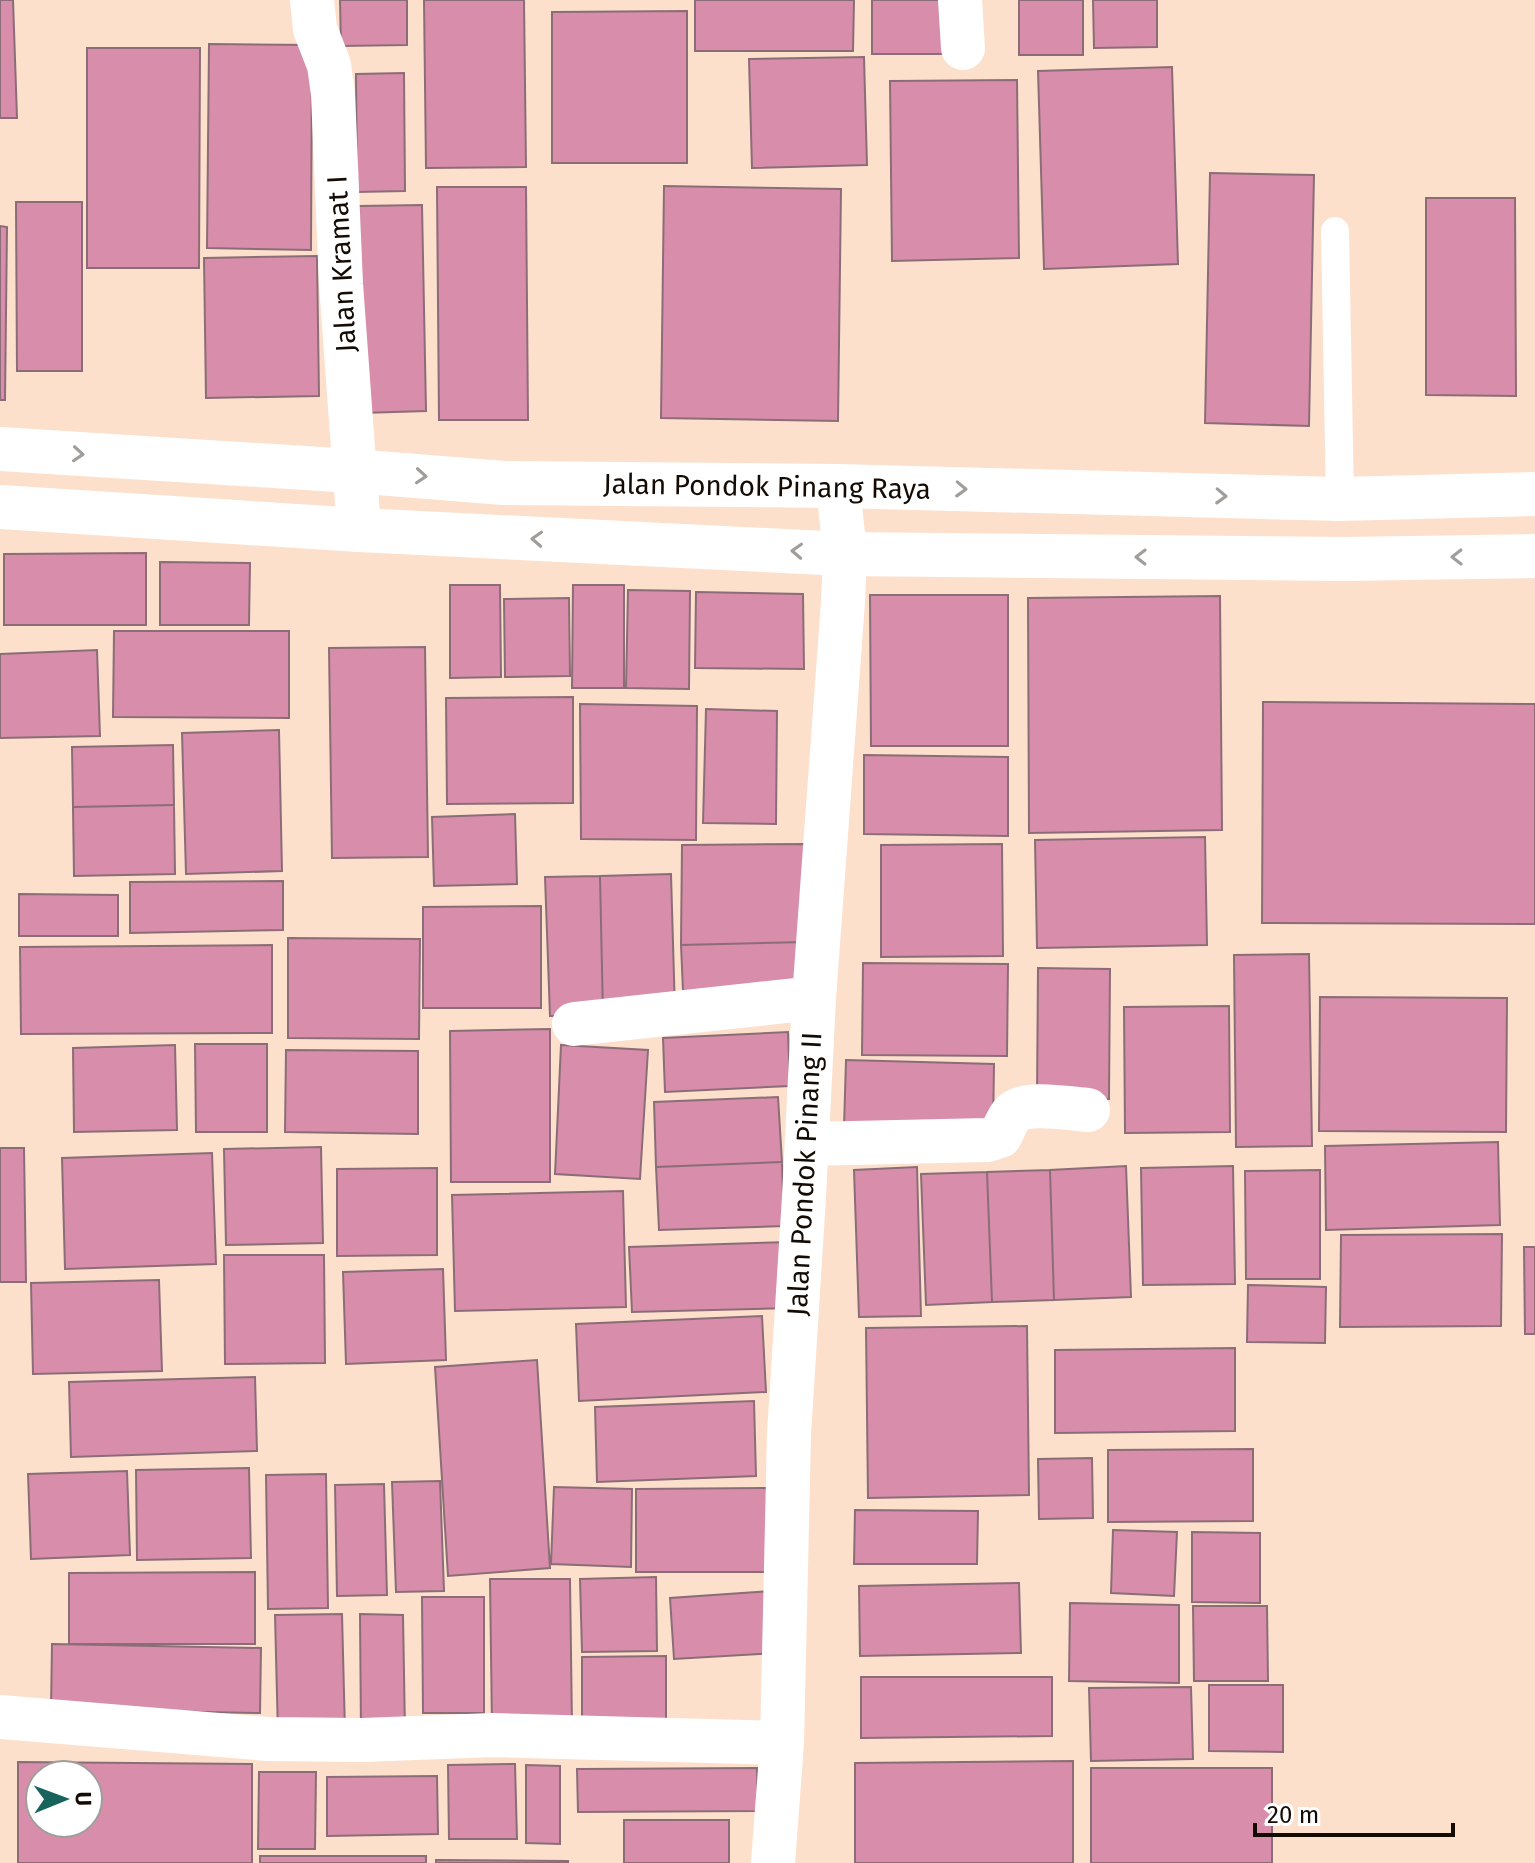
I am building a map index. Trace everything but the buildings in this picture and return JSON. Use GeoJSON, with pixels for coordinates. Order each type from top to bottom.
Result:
{"type":"FeatureCollection","features":[{"type":"Feature","properties":{"kind":"street","name":"Jalan Kramat I"},"geometry":{"type":"LineString","coordinates":[[312,0],[315,29],[329,65],[333,94],[341,284],[359,530]]}},
{"type":"Feature","properties":{"kind":"street"},"geometry":{"type":"LineString","coordinates":[[960,0],[963,48]]}},
{"type":"Feature","properties":{"kind":"street","name":"Jalan Pondok Pinang Raya"},"geometry":{"type":"LineString","coordinates":[[0,449],[504,483],[838,486],[1340,499],[1535,494]]}},
{"type":"Feature","properties":{"kind":"street","name":"Jalan Pondok Pinang II"},"geometry":{"type":"LineString","coordinates":[[773,1863],[782,1743],[789,1434],[814,998],[843,602],[845,554],[838,486]]}},
{"type":"Feature","properties":{"kind":"street","name":"Jalan Pondok Pinang Raya"},"geometry":{"type":"LineString","coordinates":[[0,507],[359,530],[845,554],[1343,559],[1535,556]]}},
{"type":"Feature","properties":{"kind":"street"},"geometry":{"type":"LineString","coordinates":[[574,1024],[814,998]]}},
{"type":"Feature","properties":{"kind":"street"},"geometry":{"type":"LineString","coordinates":[[807,1144],[988,1140],[1000,1136],[1012,1113],[1020,1107],[1088,1110]]}},
{"type":"Feature","properties":{"kind":"street"},"geometry":{"type":"LineString","coordinates":[[0,1717],[268,1739],[363,1740],[493,1735],[782,1743]]}},
{"type":"Feature","properties":{"kind":"lane"},"geometry":{"type":"LineString","coordinates":[[1335,231],[1340,499]]}}]}
